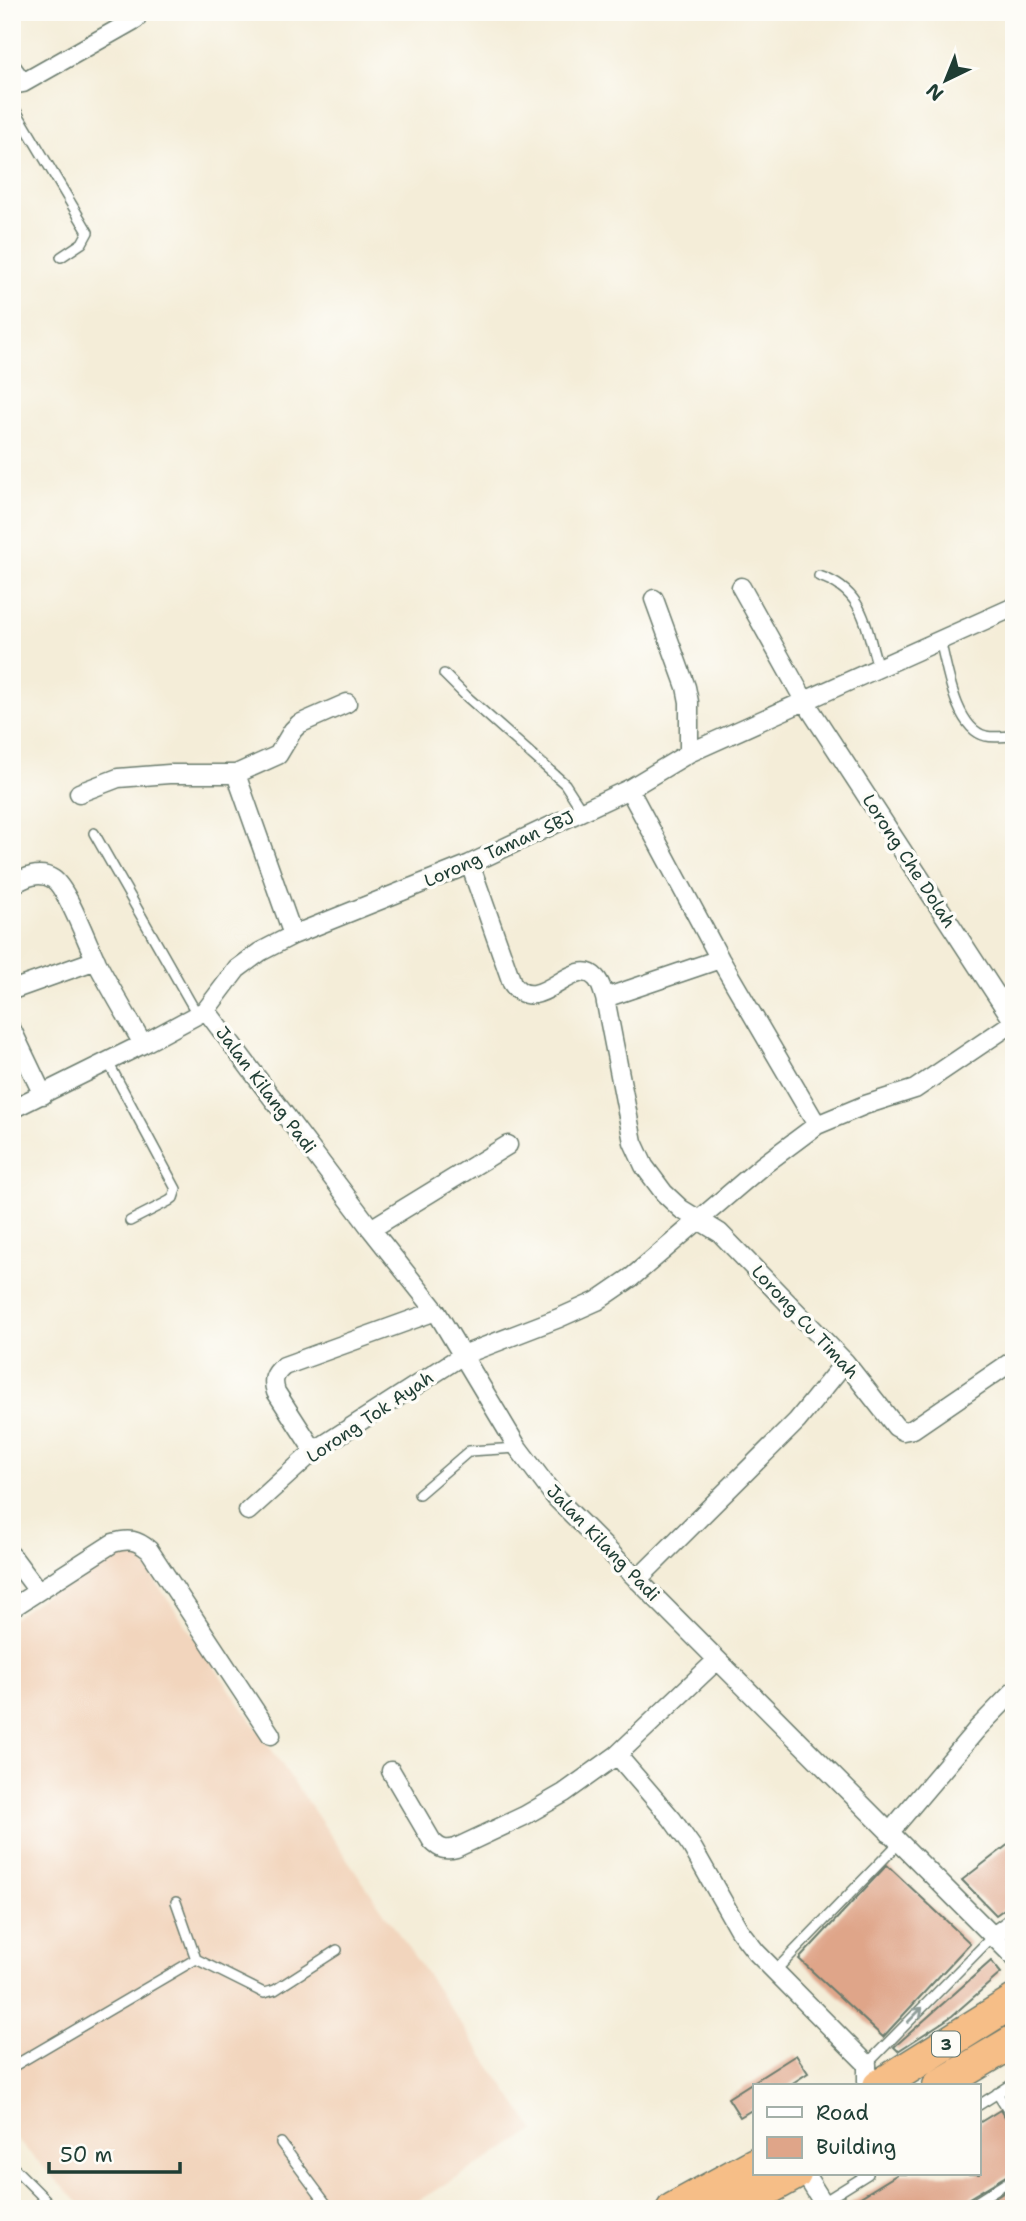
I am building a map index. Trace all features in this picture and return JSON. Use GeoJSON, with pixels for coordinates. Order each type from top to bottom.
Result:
{"type":"FeatureCollection","features":[{"type":"Feature","properties":{"kind":"highway","name":"3"},"geometry":{"type":"LineString","coordinates":[[873,2075],[1014,2001]]}},
{"type":"Feature","properties":{"kind":"highway","name":"3"},"geometry":{"type":"LineString","coordinates":[[942,2084],[1014,2041]]}},
{"type":"Feature","properties":{"kind":"highway"},"geometry":{"type":"LineString","coordinates":[[673,2209],[753,2165]]}},
{"type":"Feature","properties":{"kind":"highway"},"geometry":{"type":"LineString","coordinates":[[732,2209],[791,2176]]}},
{"type":"Feature","properties":{"kind":"street"},"geometry":{"type":"LineString","coordinates":[[12,68],[18,84],[136,19]]}},
{"type":"Feature","properties":{"kind":"street","name":"Lorong Che Dolah"},"geometry":{"type":"LineString","coordinates":[[741,587],[804,700],[1014,1022]]}},
{"type":"Feature","properties":{"kind":"street"},"geometry":{"type":"LineString","coordinates":[[654,599],[687,687],[689,753]]}},
{"type":"Feature","properties":{"kind":"street","name":"Lorong Taman SBJ"},"geometry":{"type":"LineString","coordinates":[[202,1012],[237,969],[260,952],[470,864],[629,789],[689,753],[1014,607]]}},
{"type":"Feature","properties":{"kind":"street"},"geometry":{"type":"LineString","coordinates":[[79,793],[118,778],[169,774],[236,774],[278,755],[299,724],[346,703]]}},
{"type":"Feature","properties":{"kind":"street"},"geometry":{"type":"LineString","coordinates":[[236,774],[293,936]]}},
{"type":"Feature","properties":{"kind":"street"},"geometry":{"type":"LineString","coordinates":[[629,789],[720,959],[817,1125]]}},
{"type":"Feature","properties":{"kind":"street"},"geometry":{"type":"LineString","coordinates":[[470,864],[512,983],[517,991],[526,995],[535,995],[577,973],[586,972],[596,978],[605,998],[720,959]]}},
{"type":"Feature","properties":{"kind":"street"},"geometry":{"type":"LineString","coordinates":[[14,878],[40,875],[53,879],[62,888],[96,960],[143,1044]]}},
{"type":"Feature","properties":{"kind":"street"},"geometry":{"type":"LineString","coordinates":[[12,990],[96,960]]}},
{"type":"Feature","properties":{"kind":"street","name":"Lorong Cu Timah"},"geometry":{"type":"LineString","coordinates":[[605,998],[633,1142],[644,1166],[664,1193],[681,1209],[720,1233],[845,1362],[896,1427],[903,1431],[913,1429],[1014,1360]]}},
{"type":"Feature","properties":{"kind":"street"},"geometry":{"type":"LineString","coordinates":[[12,1108],[43,1095],[202,1012]]}},
{"type":"Feature","properties":{"kind":"street","name":"Jalan Kilang Padi"},"geometry":{"type":"LineString","coordinates":[[202,1012],[436,1311],[518,1448],[555,1497],[1014,1957]]}},
{"type":"Feature","properties":{"kind":"street"},"geometry":{"type":"LineString","coordinates":[[463,1355],[597,1301],[632,1277],[762,1166],[817,1125],[865,1105],[915,1089],[1014,1022]]}},
{"type":"Feature","properties":{"kind":"street"},"geometry":{"type":"LineString","coordinates":[[12,1030],[43,1095]]}},
{"type":"Feature","properties":{"kind":"street"},"geometry":{"type":"LineString","coordinates":[[371,1229],[508,1145]]}},
{"type":"Feature","properties":{"kind":"street"},"geometry":{"type":"LineString","coordinates":[[314,1451],[276,1392],[273,1382],[276,1372],[284,1366],[436,1311]]}},
{"type":"Feature","properties":{"kind":"street","name":"Lorong Tok Ayah"},"geometry":{"type":"LineString","coordinates":[[248,1511],[314,1451],[463,1355]]}},
{"type":"Feature","properties":{"kind":"street"},"geometry":{"type":"LineString","coordinates":[[637,1580],[797,1421],[845,1362]]}},
{"type":"Feature","properties":{"kind":"street"},"geometry":{"type":"LineString","coordinates":[[12,1608],[113,1543],[126,1539],[139,1542],[149,1550],[271,1735]]}},
{"type":"Feature","properties":{"kind":"street"},"geometry":{"type":"LineString","coordinates":[[12,1556],[38,1591]]}},
{"type":"Feature","properties":{"kind":"street"},"geometry":{"type":"LineString","coordinates":[[391,1771],[432,1841],[438,1848],[456,1848],[524,1816],[564,1793],[617,1755],[717,1660]]}},
{"type":"Feature","properties":{"kind":"street"},"geometry":{"type":"LineString","coordinates":[[894,1838],[978,1728],[1014,1691]]}},
{"type":"Feature","properties":{"kind":"street"},"geometry":{"type":"LineString","coordinates":[[617,1755],[672,1819],[692,1847],[739,1930],[873,2075]]}},
{"type":"Feature","properties":{"kind":"street"},"geometry":{"type":"LineString","coordinates":[[992,1937],[1014,1921]]}},
{"type":"Feature","properties":{"kind":"street"},"geometry":{"type":"LineString","coordinates":[[806,2176],[820,2206]]}},
{"type":"Feature","properties":{"kind":"lane"},"geometry":{"type":"LineString","coordinates":[[12,104],[88,232],[82,243],[61,257]]}},
{"type":"Feature","properties":{"kind":"lane"},"geometry":{"type":"LineString","coordinates":[[819,576],[835,581],[856,600],[878,667]]}},
{"type":"Feature","properties":{"kind":"lane"},"geometry":{"type":"LineString","coordinates":[[940,640],[960,712],[967,723],[986,736],[1014,736]]}},
{"type":"Feature","properties":{"kind":"lane"},"geometry":{"type":"LineString","coordinates":[[444,674],[565,784],[583,811]]}},
{"type":"Feature","properties":{"kind":"lane"},"geometry":{"type":"LineString","coordinates":[[94,833],[202,1012]]}},
{"type":"Feature","properties":{"kind":"lane"},"geometry":{"type":"LineString","coordinates":[[108,1062],[176,1188],[169,1201],[130,1222]]}},
{"type":"Feature","properties":{"kind":"lane"},"geometry":{"type":"LineString","coordinates":[[419,1494],[469,1451],[518,1448]]}},
{"type":"Feature","properties":{"kind":"lane"},"geometry":{"type":"LineString","coordinates":[[775,1971],[894,1838]]}},
{"type":"Feature","properties":{"kind":"lane"},"geometry":{"type":"LineString","coordinates":[[176,1902],[196,1959],[264,1993],[275,1990],[337,1950]]}},
{"type":"Feature","properties":{"kind":"lane"},"geometry":{"type":"LineString","coordinates":[[873,2075],[992,1937]]}},
{"type":"Feature","properties":{"kind":"lane"},"geometry":{"type":"LineString","coordinates":[[12,2067],[196,1959]]}},
{"type":"Feature","properties":{"kind":"lane"},"geometry":{"type":"LineString","coordinates":[[981,2104],[1014,2083]]}},
{"type":"Feature","properties":{"kind":"lane"},"geometry":{"type":"LineString","coordinates":[[997,2093],[1014,2120]]}},
{"type":"Feature","properties":{"kind":"lane"},"geometry":{"type":"LineString","coordinates":[[281,2143],[330,2209]]}},
{"type":"Feature","properties":{"kind":"lane"},"geometry":{"type":"LineString","coordinates":[[12,2166],[55,2209]]}},
{"type":"Feature","properties":{"kind":"lane"},"geometry":{"type":"LineString","coordinates":[[820,2206],[865,2176]]}},
{"type":"Feature","properties":{"kind":"lane"},"geometry":{"type":"LineString","coordinates":[[965,2209],[1014,2178]]}},
{"type":"Feature","properties":{"kind":"shaded area"},"geometry":{"type":"Polygon","coordinates":[[[126,1539],[535,2131],[404,2209],[85,2209],[12,2135],[12,1619],[126,1539]]]}},
{"type":"Feature","properties":{"kind":"building"},"geometry":{"type":"Polygon","coordinates":[[[1014,1840],[1014,1902],[996,1915],[962,1880],[1014,1840]]]}},
{"type":"Feature","properties":{"kind":"building"},"geometry":{"type":"Polygon","coordinates":[[[887,1865],[970,1943],[883,2037],[799,1959],[887,1865]]]}},
{"type":"Feature","properties":{"kind":"building"},"geometry":{"type":"Polygon","coordinates":[[[991,1961],[1001,1973],[952,2016],[898,2051],[894,2047],[991,1961]]]}},
{"type":"Feature","properties":{"kind":"building"},"geometry":{"type":"Polygon","coordinates":[[[796,2055],[808,2073],[791,2084],[753,2084],[753,2109],[740,2117],[728,2098],[796,2055]]]}},
{"type":"Feature","properties":{"kind":"building"},"geometry":{"type":"Polygon","coordinates":[[[1000,2110],[1014,2127],[1014,2171],[961,2203],[958,2209],[841,2209],[895,2176],[981,2176],[981,2122],[1000,2110]]]}},
{"type":"Feature","properties":{"kind":"building"},"geometry":{"type":"Polygon","coordinates":[[[1014,2186],[1014,2209],[978,2209],[1014,2186]]]}}]}
